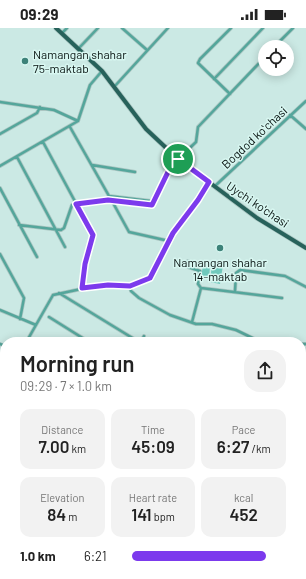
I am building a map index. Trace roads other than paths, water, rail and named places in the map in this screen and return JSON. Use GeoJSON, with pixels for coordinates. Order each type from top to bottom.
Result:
{"type":"FeatureCollection","features":[{"type":"Feature","properties":{"kind":"main road","name":"Uychi ko'chasi"},"geometry":{"type":"LineString","coordinates":[[56,28],[102,71],[146,128],[178,159],[258,218],[306,248]]}},
{"type":"Feature","properties":{"kind":"street"},"geometry":{"type":"LineString","coordinates":[[62,33],[67,28]]}},
{"type":"Feature","properties":{"kind":"street"},"geometry":{"type":"LineString","coordinates":[[79,48],[98,28]]}},
{"type":"Feature","properties":{"kind":"street"},"geometry":{"type":"LineString","coordinates":[[122,28],[147,50]]}},
{"type":"Feature","properties":{"kind":"street"},"geometry":{"type":"LineString","coordinates":[[114,87],[168,28]]}},
{"type":"Feature","properties":{"kind":"street"},"geometry":{"type":"LineString","coordinates":[[230,94],[198,64],[199,61],[231,28]]}},
{"type":"Feature","properties":{"kind":"street"},"geometry":{"type":"LineString","coordinates":[[214,79],[263,28]]}},
{"type":"Feature","properties":{"kind":"street"},"geometry":{"type":"LineString","coordinates":[[281,40],[293,28]]}},
{"type":"Feature","properties":{"kind":"street"},"geometry":{"type":"LineString","coordinates":[[20,225],[55,230],[64,228],[72,205],[76,204],[112,201],[153,205],[168,172],[178,159],[196,142],[198,127],[258,64]]}},
{"type":"Feature","properties":{"kind":"street"},"geometry":{"type":"LineString","coordinates":[[0,166],[78,121],[90,85],[102,71]]}},
{"type":"Feature","properties":{"kind":"street","name":"Bogdod koʻchasi"},"geometry":{"type":"LineString","coordinates":[[215,186],[306,100]]}},
{"type":"Feature","properties":{"kind":"street"},"geometry":{"type":"LineString","coordinates":[[0,102],[54,110],[78,121]]}},
{"type":"Feature","properties":{"kind":"street"},"geometry":{"type":"LineString","coordinates":[[0,106],[4,103]]}},
{"type":"Feature","properties":{"kind":"street"},"geometry":{"type":"LineString","coordinates":[[0,134],[37,114],[40,107]]}},
{"type":"Feature","properties":{"kind":"street"},"geometry":{"type":"LineString","coordinates":[[290,115],[306,129]]}},
{"type":"Feature","properties":{"kind":"street"},"geometry":{"type":"LineString","coordinates":[[70,127],[109,196],[151,201]]}},
{"type":"Feature","properties":{"kind":"street"},"geometry":{"type":"LineString","coordinates":[[43,142],[93,235],[85,264],[82,288]]}},
{"type":"Feature","properties":{"kind":"street"},"geometry":{"type":"LineString","coordinates":[[17,157],[65,247]]}},
{"type":"Feature","properties":{"kind":"street"},"geometry":{"type":"LineString","coordinates":[[92,165],[134,172]]}},
{"type":"Feature","properties":{"kind":"street"},"geometry":{"type":"LineString","coordinates":[[29,337],[51,297],[59,293],[82,288],[108,285],[130,286],[150,278],[169,241],[209,182]]}},
{"type":"Feature","properties":{"kind":"street"},"geometry":{"type":"LineString","coordinates":[[0,188],[37,257]]}},
{"type":"Feature","properties":{"kind":"street"},"geometry":{"type":"LineString","coordinates":[[112,201],[129,232],[169,241]]}},
{"type":"Feature","properties":{"kind":"street"},"geometry":{"type":"LineString","coordinates":[[0,254],[24,298],[20,318]]}},
{"type":"Feature","properties":{"kind":"street"},"geometry":{"type":"LineString","coordinates":[[188,261],[188,267],[200,271],[198,284],[201,288],[192,322]]}},
{"type":"Feature","properties":{"kind":"street"},"geometry":{"type":"LineString","coordinates":[[235,291],[236,273],[240,270],[285,276],[306,287]]}},
{"type":"Feature","properties":{"kind":"street"},"geometry":{"type":"LineString","coordinates":[[130,286],[131,291],[140,298],[170,315],[199,324],[216,324],[238,330],[251,337]]}},
{"type":"Feature","properties":{"kind":"street"},"geometry":{"type":"LineString","coordinates":[[201,288],[282,298]]}},
{"type":"Feature","properties":{"kind":"street"},"geometry":{"type":"LineString","coordinates":[[59,293],[132,337]]}},
{"type":"Feature","properties":{"kind":"street"},"geometry":{"type":"LineString","coordinates":[[0,310],[36,324]]}},
{"type":"Feature","properties":{"kind":"street"},"geometry":{"type":"LineString","coordinates":[[48,317],[81,337]]}},
{"type":"Feature","properties":{"kind":"place","name":"Namangan shahar 75-maktab"},"geometry":{"type":"Point","coordinates":[25,61]}},
{"type":"Feature","properties":{"kind":"place","name":"Namangan shahar 14-maktab"},"geometry":{"type":"Point","coordinates":[220,248]}}]}
